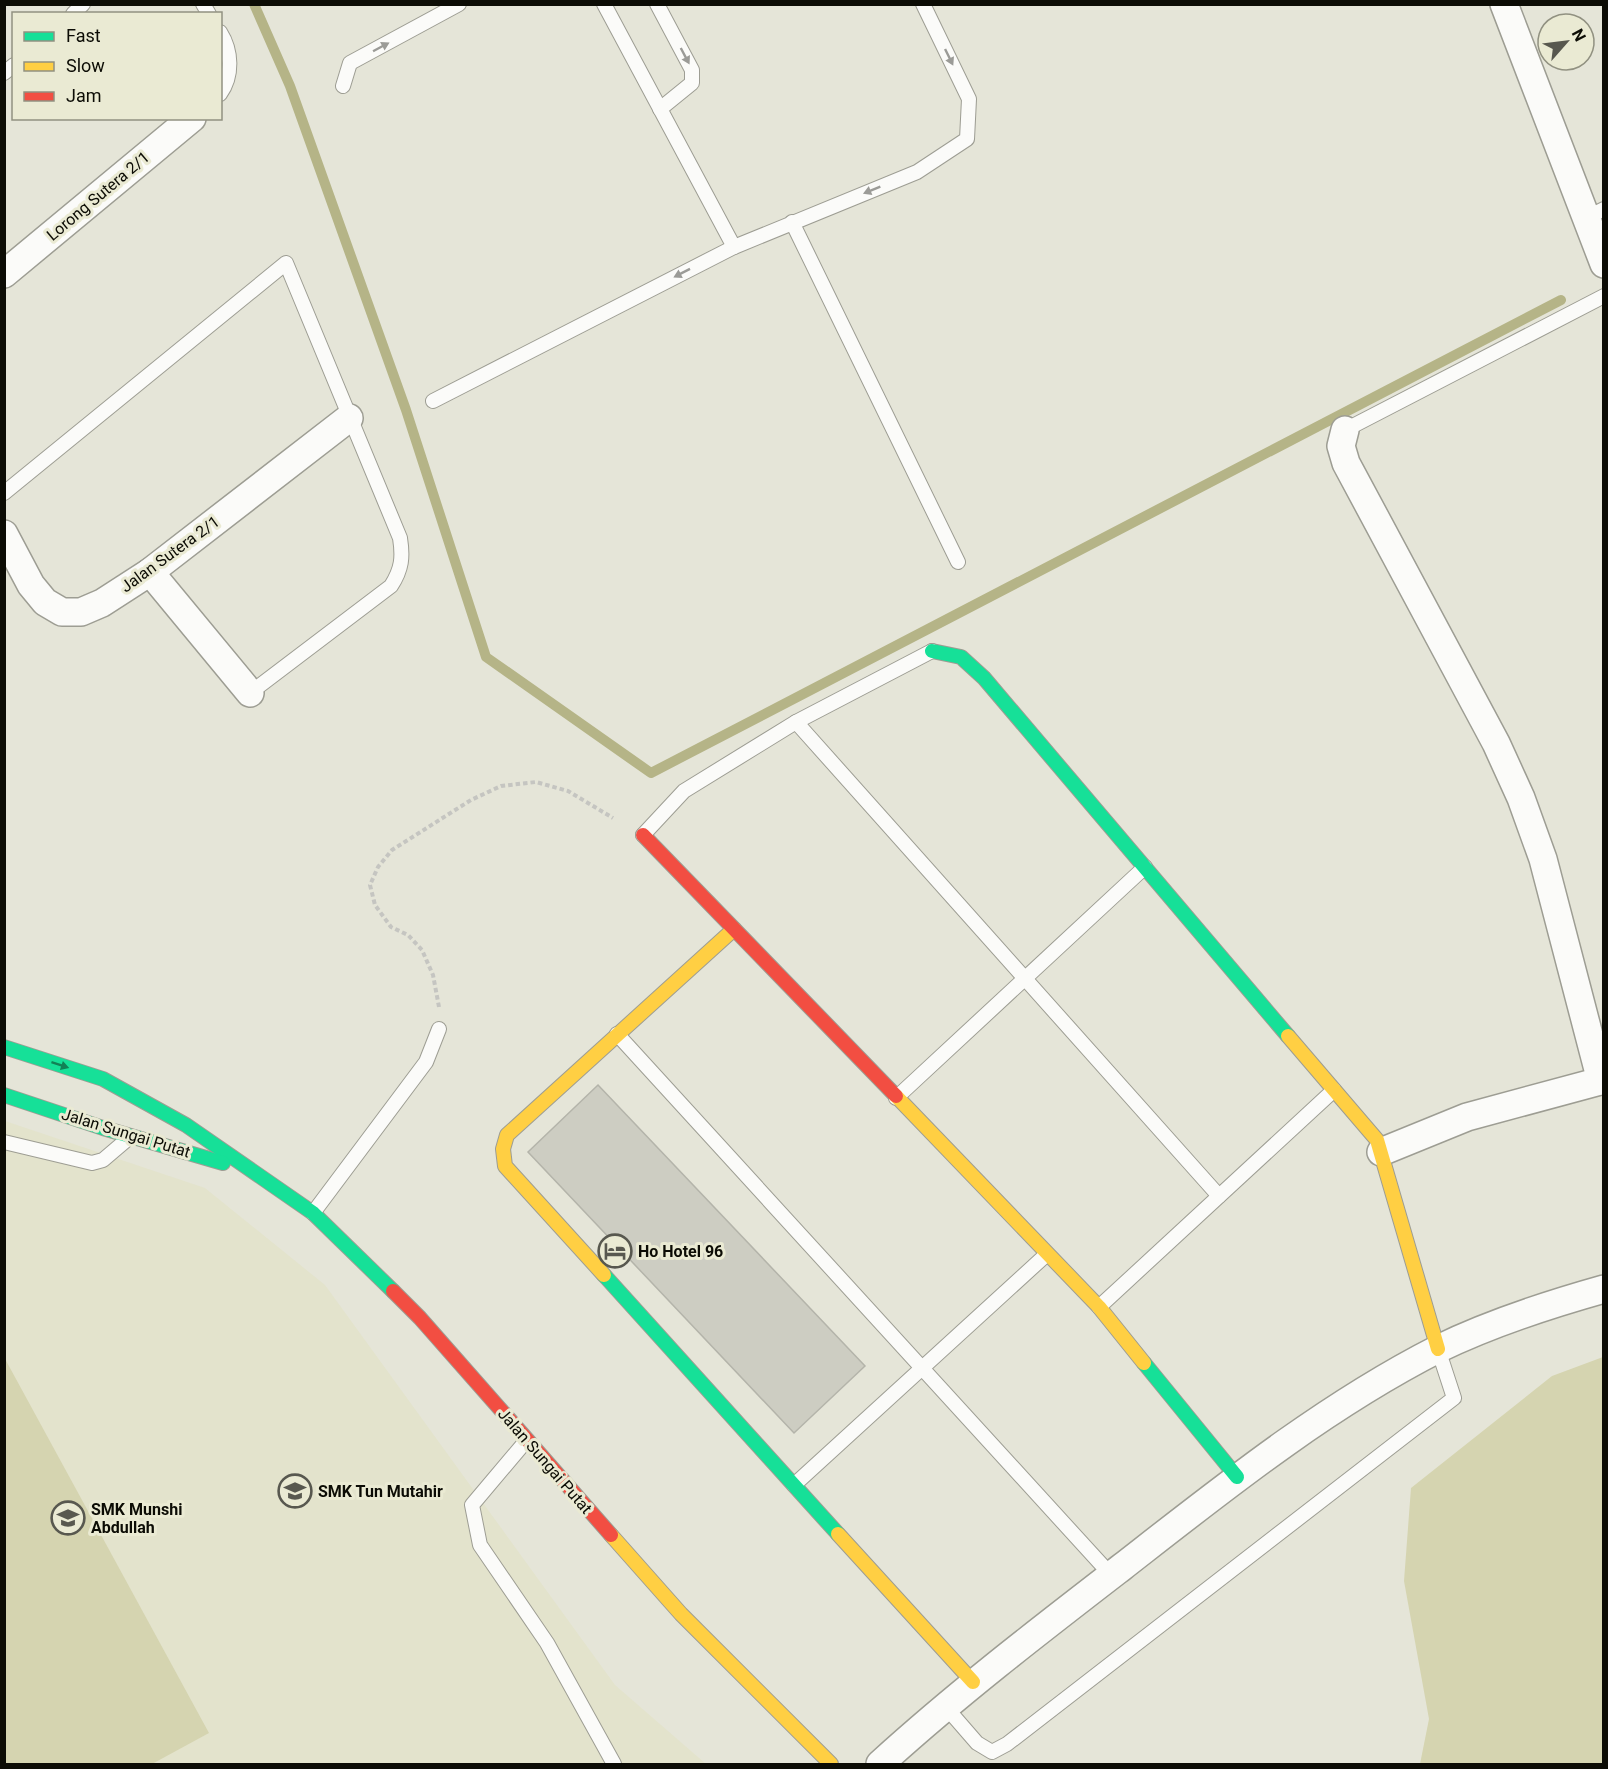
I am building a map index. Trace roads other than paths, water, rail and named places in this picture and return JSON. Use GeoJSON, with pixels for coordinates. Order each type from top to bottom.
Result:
{"type":"FeatureCollection","features":[{"type":"Feature","properties":{"kind":"street"},"geometry":{"type":"LineString","coordinates":[[1504,4],[1595,214],[1604,264]]}},
{"type":"Feature","properties":{"kind":"street","name":"Lorong Sutera 2/1"},"geometry":{"type":"LineString","coordinates":[[4,274],[190,120]]}},
{"type":"Feature","properties":{"kind":"street","name":"Jalan Sutera 2/1"},"geometry":{"type":"LineString","coordinates":[[4,534],[31,585],[45,602],[62,612],[81,612],[102,603],[150,572],[349,418]]}},
{"type":"Feature","properties":{"kind":"street"},"geometry":{"type":"LineString","coordinates":[[1345,430],[1341,446],[1346,463],[1496,743],[1521,798],[1543,859],[1602,1080],[1467,1117],[1381,1152]]}},
{"type":"Feature","properties":{"kind":"street"},"geometry":{"type":"LineString","coordinates":[[150,572],[250,693]]}},
{"type":"Feature","properties":{"kind":"street"},"geometry":{"type":"LineString","coordinates":[[932,651],[961,657],[984,678],[1377,1140],[1438,1349]]}},
{"type":"Feature","properties":{"kind":"street"},"geometry":{"type":"LineString","coordinates":[[642,835],[1099,1307],[1237,1477]]}},
{"type":"Feature","properties":{"kind":"street"},"geometry":{"type":"LineString","coordinates":[[734,929],[616,1033],[507,1135],[503,1149],[505,1166],[974,1682]]}},
{"type":"Feature","properties":{"kind":"street","name":"Jalan Sungai Putat"},"geometry":{"type":"LineString","coordinates":[[4,1047],[103,1079],[186,1125],[313,1213],[420,1318],[526,1441],[681,1614],[831,1764]]}},
{"type":"Feature","properties":{"kind":"street","name":"Jalan Sungai Putat"},"geometry":{"type":"LineString","coordinates":[[4,1095],[131,1136],[248,1170]]}},
{"type":"Feature","properties":{"kind":"street"},"geometry":{"type":"LineString","coordinates":[[880,1764],[944,1706],[1237,1477],[1385,1379],[1438,1349],[1495,1324],[1604,1289]]}},
{"type":"Feature","properties":{"kind":"lane"},"geometry":{"type":"LineString","coordinates":[[343,86],[350,63],[459,4]]}},
{"type":"Feature","properties":{"kind":"lane"},"geometry":{"type":"LineString","coordinates":[[604,4],[734,246]]}},
{"type":"Feature","properties":{"kind":"lane"},"geometry":{"type":"LineString","coordinates":[[657,4],[692,70],[692,82],[660,109]]}},
{"type":"Feature","properties":{"kind":"lane"},"geometry":{"type":"LineString","coordinates":[[433,401],[734,246],[917,172],[967,139],[969,99],[923,4]]}},
{"type":"Feature","properties":{"kind":"lane"},"geometry":{"type":"LineString","coordinates":[[222,37],[230,56],[227,85],[222,91]]}},
{"type":"Feature","properties":{"kind":"lane"},"geometry":{"type":"LineString","coordinates":[[792,222],[958,562]]}},
{"type":"Feature","properties":{"kind":"lane"},"geometry":{"type":"LineString","coordinates":[[4,493],[286,263],[400,538],[403,556],[400,572],[391,585],[250,693]]}},
{"type":"Feature","properties":{"kind":"lane"},"geometry":{"type":"LineString","coordinates":[[1345,430],[1604,296]]}},
{"type":"Feature","properties":{"kind":"lane"},"geometry":{"type":"LineString","coordinates":[[642,835],[684,791],[796,722],[932,651]]}},
{"type":"Feature","properties":{"kind":"lane"},"geometry":{"type":"LineString","coordinates":[[796,722],[1219,1196]]}},
{"type":"Feature","properties":{"kind":"lane"},"geometry":{"type":"LineString","coordinates":[[896,1098],[1145,867]]}},
{"type":"Feature","properties":{"kind":"lane"},"geometry":{"type":"LineString","coordinates":[[313,1213],[426,1062],[439,1029]]}},
{"type":"Feature","properties":{"kind":"lane"},"geometry":{"type":"LineString","coordinates":[[616,1033],[1112,1575]]}},
{"type":"Feature","properties":{"kind":"lane"},"geometry":{"type":"LineString","coordinates":[[1099,1307],[1334,1090]]}},
{"type":"Feature","properties":{"kind":"lane"},"geometry":{"type":"LineString","coordinates":[[4,1142],[92,1162],[104,1160],[131,1136]]}},
{"type":"Feature","properties":{"kind":"lane"},"geometry":{"type":"LineString","coordinates":[[794,1485],[1047,1254]]}},
{"type":"Feature","properties":{"kind":"lane"},"geometry":{"type":"LineString","coordinates":[[944,1706],[977,1743],[992,1752],[1007,1744],[1454,1398],[1438,1349]]}},
{"type":"Feature","properties":{"kind":"lane"},"geometry":{"type":"LineString","coordinates":[[526,1441],[472,1505],[480,1545],[547,1643],[614,1764]]}},
{"type":"Feature","properties":{"kind":"waterway"},"geometry":{"type":"LineString","coordinates":[[254,4],[290,86],[406,410],[486,657],[651,773],[1561,300]]}},
{"type":"Feature","properties":{"kind":"place","name":"Ho Hotel 96"},"geometry":{"type":"Point","coordinates":[615,1251]}},
{"type":"Feature","properties":{"kind":"place","name":"SMK Tun Mutahir"},"geometry":{"type":"Point","coordinates":[295,1491]}},
{"type":"Feature","properties":{"kind":"place","name":"SMK Munshi Abdullah"},"geometry":{"type":"Point","coordinates":[68,1518]}}]}
